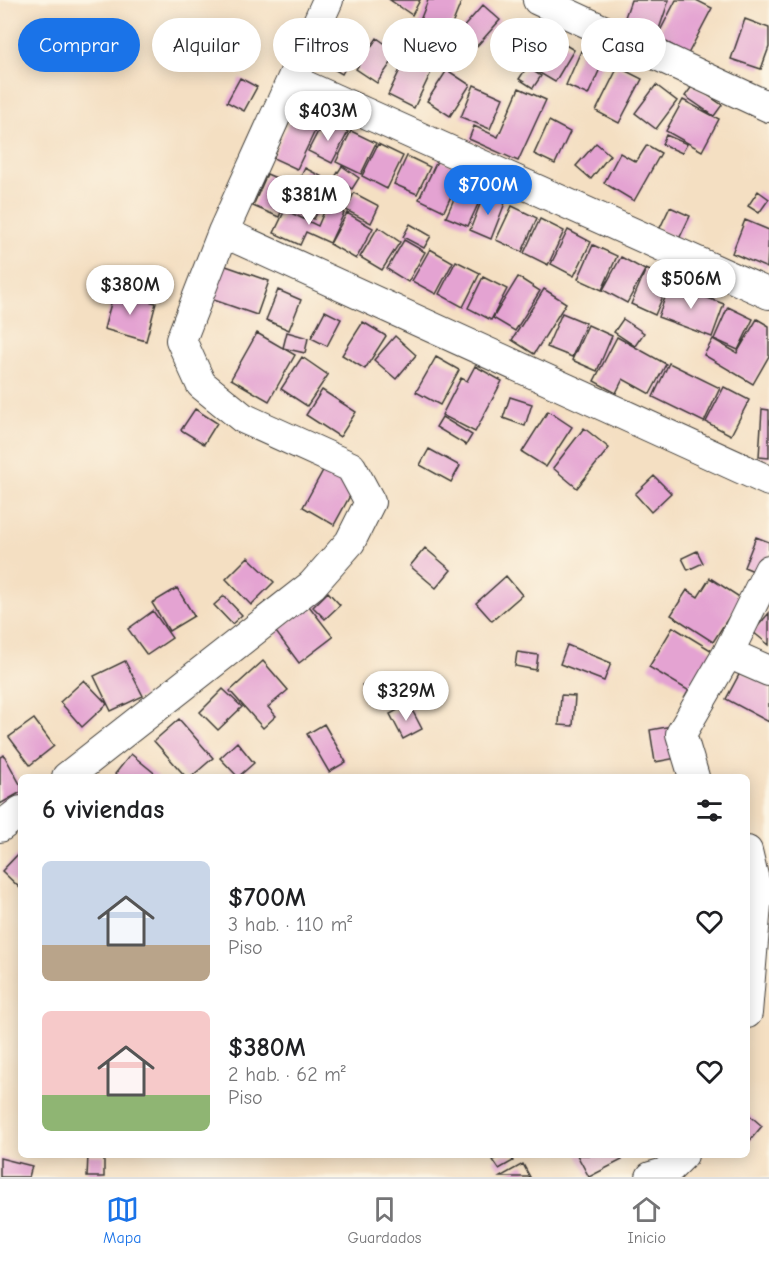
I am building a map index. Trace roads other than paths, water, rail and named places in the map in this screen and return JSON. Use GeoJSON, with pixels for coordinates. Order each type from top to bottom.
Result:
{"type":"FeatureCollection","features":[{"type":"Feature","properties":{"kind":"street"},"geometry":{"type":"LineString","coordinates":[[71,774],[312,585],[350,542],[370,502],[351,467],[243,418],[201,384],[181,340],[223,232],[328,0]]}},
{"type":"Feature","properties":{"kind":"street"},"geometry":{"type":"LineString","coordinates":[[538,0],[769,107]]}},
{"type":"Feature","properties":{"kind":"street"},"geometry":{"type":"LineString","coordinates":[[292,80],[769,294]]}},
{"type":"Feature","properties":{"kind":"street"},"geometry":{"type":"LineString","coordinates":[[223,232],[769,481]]}},
{"type":"Feature","properties":{"kind":"street"},"geometry":{"type":"LineString","coordinates":[[693,774],[681,734],[728,652],[769,570]]}},
{"type":"Feature","properties":{"kind":"street"},"geometry":{"type":"LineString","coordinates":[[728,652],[769,671]]}},
{"type":"Feature","properties":{"kind":"street"},"geometry":{"type":"LineString","coordinates":[[0,826],[18,813]]}},
{"type":"Feature","properties":{"kind":"street"},"geometry":{"type":"LineString","coordinates":[[750,863],[757,892],[750,977]]}},
{"type":"Feature","properties":{"kind":"street"},"geometry":{"type":"LineString","coordinates":[[651,1177],[665,1173],[680,1158]]}}]}
